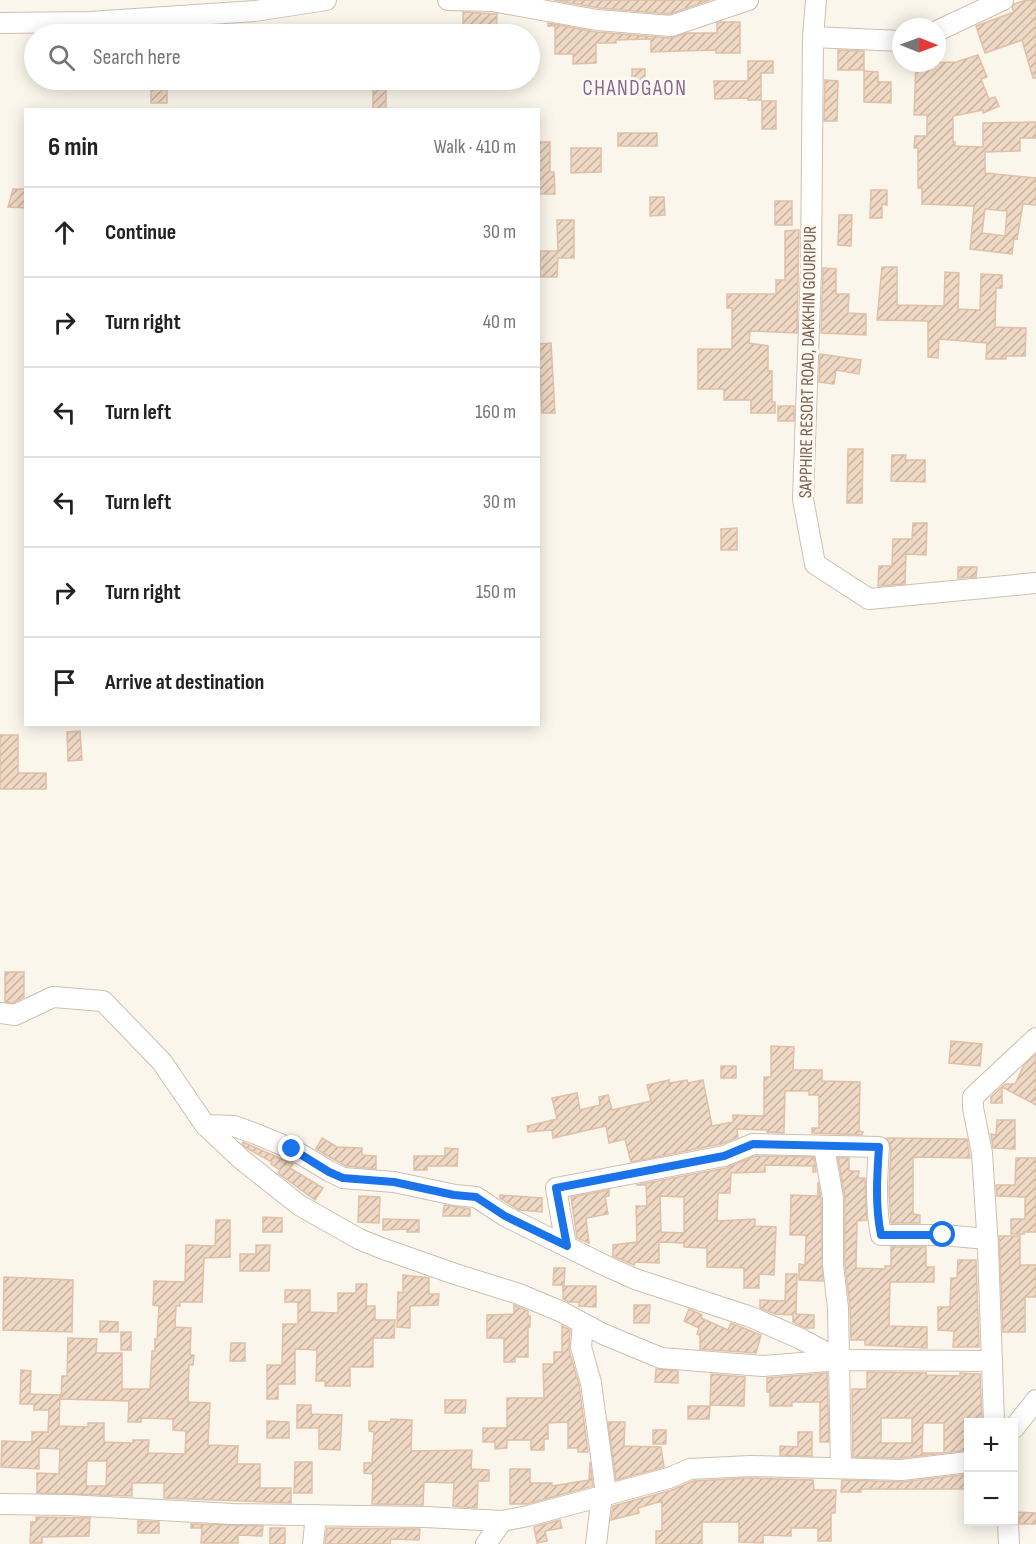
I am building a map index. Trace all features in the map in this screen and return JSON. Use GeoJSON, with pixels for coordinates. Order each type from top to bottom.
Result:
{"type":"FeatureCollection","features":[{"type":"Feature","properties":{"kind":"street"},"geometry":{"type":"LineString","coordinates":[[0,23],[90,21],[255,11],[326,0]]}},
{"type":"Feature","properties":{"kind":"street"},"geometry":{"type":"LineString","coordinates":[[448,0],[492,1],[597,20],[671,26],[748,0]]}},
{"type":"Feature","properties":{"kind":"street"},"geometry":{"type":"LineString","coordinates":[[593,0],[597,20]]}},
{"type":"Feature","properties":{"kind":"street","name":"SAPPHIRE RESORT ROAD, DAKKHIN GOURIPUR"},"geometry":{"type":"LineString","coordinates":[[816,0],[813,37],[811,270],[803,499],[815,564],[869,599],[1036,583]]}},
{"type":"Feature","properties":{"kind":"street"},"geometry":{"type":"LineString","coordinates":[[946,27],[1003,0]]}},
{"type":"Feature","properties":{"kind":"street"},"geometry":{"type":"LineString","coordinates":[[813,37],[892,41]]}},
{"type":"Feature","properties":{"kind":"street"},"geometry":{"type":"LineString","coordinates":[[0,1013],[15,1015],[53,997],[103,1001],[162,1062],[205,1125],[241,1159],[299,1205],[381,1248],[519,1294],[662,1358],[763,1366],[840,1360],[992,1361]]}},
{"type":"Feature","properties":{"kind":"street"},"geometry":{"type":"LineString","coordinates":[[994,1418],[982,1153],[973,1097],[1036,1038]]}},
{"type":"Feature","properties":{"kind":"street"},"geometry":{"type":"LineString","coordinates":[[205,1125],[234,1126],[256,1134],[292,1149],[343,1178],[394,1182],[454,1195],[476,1197],[505,1216],[635,1279],[751,1317],[801,1339],[840,1360]]}},
{"type":"Feature","properties":{"kind":"street"},"geometry":{"type":"LineString","coordinates":[[567,1246],[556,1188],[724,1156],[753,1144],[879,1147],[877,1180],[878,1221],[881,1235],[943,1235],[987,1239]]}},
{"type":"Feature","properties":{"kind":"street"},"geometry":{"type":"LineString","coordinates":[[824,1147],[833,1198],[832,1265],[838,1308],[841,1468]]}},
{"type":"Feature","properties":{"kind":"street"},"geometry":{"type":"LineString","coordinates":[[583,1324],[581,1347],[591,1383],[604,1494],[596,1544]]}},
{"type":"Feature","properties":{"kind":"street"},"geometry":{"type":"LineString","coordinates":[[1018,1423],[1036,1400]]}},
{"type":"Feature","properties":{"kind":"street"},"geometry":{"type":"LineString","coordinates":[[0,1504],[68,1505],[232,1514],[425,1517],[502,1521],[669,1478],[690,1469],[750,1467],[902,1470],[964,1463]]}},
{"type":"Feature","properties":{"kind":"street"},"geometry":{"type":"LineString","coordinates":[[313,1544],[316,1515]]}},
{"type":"Feature","properties":{"kind":"street"},"geometry":{"type":"LineString","coordinates":[[486,1544],[502,1521]]}},
{"type":"Feature","properties":{"kind":"street"},"geometry":{"type":"LineString","coordinates":[[1008,1526],[1010,1544]]}},
{"type":"Feature","properties":{"kind":"building"},"geometry":{"type":"Polygon","coordinates":[[[554,0],[710,0],[670,14],[599,8],[554,0]]]}},
{"type":"Feature","properties":{"kind":"building"},"geometry":{"type":"Polygon","coordinates":[[[1036,0],[1036,78],[1033,78],[1022,40],[985,53],[976,26],[1014,12],[1012,7],[1014,4],[1036,0]]]}},
{"type":"Feature","properties":{"kind":"building"},"geometry":{"type":"Polygon","coordinates":[[[463,12],[497,14],[496,24],[463,24],[463,12]]]}},
{"type":"Feature","properties":{"kind":"building"},"geometry":{"type":"Polygon","coordinates":[[[740,22],[740,53],[716,53],[716,50],[651,52],[651,39],[616,40],[616,43],[596,43],[596,63],[573,64],[573,54],[555,54],[555,26],[548,26],[548,23],[596,32],[670,38],[687,33],[717,33],[717,23],[740,22]]]}},
{"type":"Feature","properties":{"kind":"building"},"geometry":{"type":"Polygon","coordinates":[[[838,50],[864,51],[864,70],[838,70],[838,50]]]}},
{"type":"Feature","properties":{"kind":"building"},"geometry":{"type":"Polygon","coordinates":[[[978,55],[987,77],[981,79],[989,99],[995,97],[999,106],[983,113],[983,110],[953,116],[955,146],[983,147],[983,123],[1036,122],[1036,138],[1020,138],[1020,151],[985,152],[985,173],[1036,178],[1036,205],[1023,204],[1012,254],[970,249],[974,206],[922,204],[922,188],[918,188],[918,148],[914,148],[915,136],[927,136],[927,115],[914,115],[916,72],[946,72],[946,62],[956,62],[978,55]],[[985,209],[982,233],[1005,236],[1007,211],[985,209]]]}},
{"type":"Feature","properties":{"kind":"building"},"geometry":{"type":"Polygon","coordinates":[[[748,61],[773,61],[773,73],[761,73],[761,100],[715,99],[714,81],[748,81],[748,61]]]}},
{"type":"Feature","properties":{"kind":"building"},"geometry":{"type":"Polygon","coordinates":[[[632,69],[645,69],[645,86],[632,86],[632,69]]]}},
{"type":"Feature","properties":{"kind":"building"},"geometry":{"type":"Polygon","coordinates":[[[864,71],[878,72],[878,82],[891,82],[891,103],[864,102],[864,71]]]}},
{"type":"Feature","properties":{"kind":"building"},"geometry":{"type":"Polygon","coordinates":[[[825,80],[838,81],[837,121],[824,121],[825,80]]]}},
{"type":"Feature","properties":{"kind":"building"},"geometry":{"type":"Polygon","coordinates":[[[151,90],[167,90],[167,103],[151,103],[151,90]]]}},
{"type":"Feature","properties":{"kind":"building"},"geometry":{"type":"Polygon","coordinates":[[[373,90],[386,90],[386,108],[373,108],[373,90]]]}},
{"type":"Feature","properties":{"kind":"building"},"geometry":{"type":"Polygon","coordinates":[[[762,101],[776,101],[776,129],[762,129],[762,101]]]}},
{"type":"Feature","properties":{"kind":"building"},"geometry":{"type":"Polygon","coordinates":[[[618,133],[657,133],[657,146],[618,146],[618,133]]]}},
{"type":"Feature","properties":{"kind":"building"},"geometry":{"type":"Polygon","coordinates":[[[540,142],[550,142],[550,172],[554,172],[555,194],[540,194],[540,142]]]}},
{"type":"Feature","properties":{"kind":"building"},"geometry":{"type":"Polygon","coordinates":[[[571,148],[601,148],[601,172],[571,173],[571,148]]]}},
{"type":"Feature","properties":{"kind":"building"},"geometry":{"type":"Polygon","coordinates":[[[13,189],[24,189],[24,208],[8,207],[13,189]]]}},
{"type":"Feature","properties":{"kind":"building"},"geometry":{"type":"Polygon","coordinates":[[[871,190],[887,190],[887,205],[882,204],[882,218],[870,218],[871,190]]]}},
{"type":"Feature","properties":{"kind":"building"},"geometry":{"type":"Polygon","coordinates":[[[650,197],[664,197],[665,215],[650,216],[650,197]]]}},
{"type":"Feature","properties":{"kind":"building"},"geometry":{"type":"Polygon","coordinates":[[[775,201],[792,201],[792,225],[775,225],[775,201]]]}},
{"type":"Feature","properties":{"kind":"building"},"geometry":{"type":"Polygon","coordinates":[[[839,215],[852,215],[851,246],[838,245],[839,215]]]}},
{"type":"Feature","properties":{"kind":"building"},"geometry":{"type":"Polygon","coordinates":[[[557,220],[574,220],[574,258],[558,258],[557,277],[540,277],[540,251],[558,251],[557,220]]]}},
{"type":"Feature","properties":{"kind":"building"},"geometry":{"type":"Polygon","coordinates":[[[799,230],[797,333],[750,331],[749,343],[768,346],[768,371],[772,371],[772,402],[775,402],[775,413],[751,413],[751,400],[724,400],[724,389],[698,389],[698,349],[732,349],[732,308],[727,308],[727,294],[776,294],[776,280],[785,280],[785,231],[799,230]]]}},
{"type":"Feature","properties":{"kind":"building"},"geometry":{"type":"Polygon","coordinates":[[[882,267],[897,267],[897,305],[944,306],[945,272],[959,273],[958,309],[980,310],[981,274],[1002,275],[1002,288],[996,288],[995,327],[1026,328],[1025,356],[986,359],[987,343],[939,339],[938,358],[928,357],[928,321],[877,320],[882,267]]]}},
{"type":"Feature","properties":{"kind":"building"},"geometry":{"type":"Polygon","coordinates":[[[823,268],[836,269],[836,294],[849,294],[848,313],[866,314],[866,335],[821,333],[823,268]]]}},
{"type":"Feature","properties":{"kind":"building"},"geometry":{"type":"Polygon","coordinates":[[[551,343],[555,413],[542,413],[540,344],[551,343]]]}},
{"type":"Feature","properties":{"kind":"building"},"geometry":{"type":"Polygon","coordinates":[[[820,354],[861,360],[859,374],[836,370],[834,384],[819,382],[820,354]]]}},
{"type":"Feature","properties":{"kind":"building"},"geometry":{"type":"Polygon","coordinates":[[[778,406],[794,406],[794,421],[778,421],[778,406]]]}},
{"type":"Feature","properties":{"kind":"building"},"geometry":{"type":"Polygon","coordinates":[[[848,449],[863,449],[862,503],[847,503],[848,449]]]}},
{"type":"Feature","properties":{"kind":"building"},"geometry":{"type":"Polygon","coordinates":[[[892,455],[906,455],[905,460],[925,460],[925,482],[891,481],[892,455]]]}},
{"type":"Feature","properties":{"kind":"building"},"geometry":{"type":"Polygon","coordinates":[[[913,523],[927,523],[926,555],[906,554],[905,584],[878,586],[879,566],[892,566],[893,539],[912,539],[913,523]]]}},
{"type":"Feature","properties":{"kind":"building"},"geometry":{"type":"Polygon","coordinates":[[[737,528],[737,550],[721,550],[721,529],[737,528]]]}},
{"type":"Feature","properties":{"kind":"building"},"geometry":{"type":"Polygon","coordinates":[[[958,567],[977,567],[976,577],[958,578],[958,567]]]}},
{"type":"Feature","properties":{"kind":"building"},"geometry":{"type":"Polygon","coordinates":[[[80,731],[82,760],[68,761],[67,732],[80,731]]]}},
{"type":"Feature","properties":{"kind":"building"},"geometry":{"type":"Polygon","coordinates":[[[0,735],[18,735],[18,773],[46,773],[46,789],[0,789],[0,735]]]}},
{"type":"Feature","properties":{"kind":"building"},"geometry":{"type":"Polygon","coordinates":[[[5,972],[24,972],[24,997],[13,1003],[5,1002],[5,972]]]}},
{"type":"Feature","properties":{"kind":"building"},"geometry":{"type":"Polygon","coordinates":[[[951,1041],[982,1044],[980,1066],[949,1063],[951,1041]]]}},
{"type":"Feature","properties":{"kind":"building"},"geometry":{"type":"Polygon","coordinates":[[[771,1046],[794,1047],[793,1070],[822,1070],[822,1081],[860,1082],[859,1131],[863,1132],[862,1135],[812,1133],[812,1128],[819,1128],[819,1095],[809,1095],[809,1091],[785,1091],[784,1133],[737,1129],[738,1137],[721,1144],[631,1162],[625,1139],[609,1143],[606,1126],[553,1138],[552,1130],[528,1132],[527,1126],[557,1119],[552,1098],[577,1093],[580,1110],[600,1105],[599,1097],[608,1095],[612,1110],[651,1101],[647,1085],[669,1080],[669,1083],[687,1080],[688,1083],[703,1080],[712,1126],[733,1122],[733,1115],[764,1116],[764,1077],[771,1077],[771,1046]]]}},
{"type":"Feature","properties":{"kind":"building"},"geometry":{"type":"Polygon","coordinates":[[[1036,1054],[1036,1105],[1002,1087],[1002,1103],[991,1103],[991,1097],[1005,1084],[1015,1084],[1024,1065],[1036,1054]]]}},
{"type":"Feature","properties":{"kind":"building"},"geometry":{"type":"Polygon","coordinates":[[[721,1066],[736,1066],[736,1078],[721,1078],[721,1066]]]}},
{"type":"Feature","properties":{"kind":"building"},"geometry":{"type":"Polygon","coordinates":[[[997,1120],[1015,1120],[1015,1149],[993,1148],[991,1134],[996,1135],[997,1120]]]}},
{"type":"Feature","properties":{"kind":"building"},"geometry":{"type":"Polygon","coordinates":[[[322,1138],[337,1147],[362,1148],[362,1155],[376,1156],[376,1169],[346,1166],[335,1160],[316,1149],[322,1138]]]}},
{"type":"Feature","properties":{"kind":"building"},"geometry":{"type":"Polygon","coordinates":[[[887,1138],[967,1139],[970,1158],[913,1157],[913,1214],[920,1215],[920,1223],[891,1223],[889,1191],[891,1148],[887,1138]]]}},
{"type":"Feature","properties":{"kind":"building"},"geometry":{"type":"Polygon","coordinates":[[[243,1142],[293,1164],[290,1168],[323,1188],[315,1200],[278,1173],[280,1170],[271,1164],[272,1162],[248,1149],[242,1144],[243,1142]]]}},
{"type":"Feature","properties":{"kind":"building"},"geometry":{"type":"Polygon","coordinates":[[[445,1148],[458,1149],[457,1166],[427,1166],[427,1170],[414,1170],[414,1156],[445,1156],[445,1148]]]}},
{"type":"Feature","properties":{"kind":"building"},"geometry":{"type":"Polygon","coordinates":[[[755,1156],[814,1157],[816,1172],[813,1172],[813,1166],[765,1165],[765,1172],[731,1173],[730,1193],[718,1193],[717,1221],[755,1219],[755,1226],[776,1227],[774,1275],[759,1274],[759,1288],[744,1288],[744,1268],[707,1267],[707,1248],[684,1247],[684,1243],[659,1242],[659,1263],[635,1262],[634,1265],[613,1256],[613,1245],[637,1242],[636,1206],[647,1206],[646,1185],[636,1185],[726,1168],[755,1156]],[[660,1196],[661,1232],[684,1233],[684,1197],[660,1196]]]}},
{"type":"Feature","properties":{"kind":"building"},"geometry":{"type":"Polygon","coordinates":[[[838,1158],[849,1158],[849,1171],[859,1171],[858,1178],[865,1178],[867,1220],[857,1221],[856,1268],[885,1269],[885,1266],[891,1266],[891,1247],[926,1247],[926,1267],[934,1267],[934,1282],[890,1282],[889,1326],[927,1327],[927,1348],[865,1345],[865,1340],[851,1340],[845,1264],[845,1198],[838,1158]]]}},
{"type":"Feature","properties":{"kind":"building"},"geometry":{"type":"Polygon","coordinates":[[[1016,1158],[1036,1158],[1036,1232],[1011,1234],[1011,1219],[1025,1219],[1025,1197],[997,1196],[996,1185],[1015,1185],[1016,1158]]]}},
{"type":"Feature","properties":{"kind":"building"},"geometry":{"type":"Polygon","coordinates":[[[818,1182],[821,1199],[823,1281],[799,1280],[799,1264],[805,1265],[806,1235],[790,1235],[791,1195],[818,1196],[818,1182]]]}},
{"type":"Feature","properties":{"kind":"building"},"geometry":{"type":"Polygon","coordinates":[[[609,1190],[609,1196],[605,1197],[608,1214],[586,1218],[589,1243],[577,1238],[571,1197],[609,1190]]]}},
{"type":"Feature","properties":{"kind":"building"},"geometry":{"type":"Polygon","coordinates":[[[500,1195],[542,1198],[542,1212],[519,1210],[500,1198],[500,1195]]]}},
{"type":"Feature","properties":{"kind":"building"},"geometry":{"type":"Polygon","coordinates":[[[359,1196],[380,1197],[379,1223],[358,1222],[359,1196]]]}},
{"type":"Feature","properties":{"kind":"building"},"geometry":{"type":"Polygon","coordinates":[[[444,1205],[470,1209],[470,1216],[443,1216],[444,1205]]]}},
{"type":"Feature","properties":{"kind":"building"},"geometry":{"type":"Polygon","coordinates":[[[263,1217],[282,1218],[282,1232],[263,1232],[263,1217]]]}},
{"type":"Feature","properties":{"kind":"building"},"geometry":{"type":"Polygon","coordinates":[[[383,1219],[419,1220],[419,1232],[407,1232],[407,1229],[383,1230],[383,1219]]]}},
{"type":"Feature","properties":{"kind":"building"},"geometry":{"type":"Polygon","coordinates":[[[216,1220],[230,1220],[230,1257],[204,1258],[202,1302],[180,1302],[180,1306],[176,1306],[175,1327],[191,1328],[190,1355],[194,1355],[193,1365],[189,1365],[188,1402],[210,1403],[208,1445],[238,1446],[237,1464],[260,1464],[260,1488],[291,1488],[291,1503],[164,1498],[164,1483],[132,1483],[132,1496],[37,1493],[37,1473],[59,1474],[60,1449],[39,1448],[39,1469],[1,1467],[2,1441],[32,1442],[32,1432],[48,1432],[49,1410],[34,1410],[34,1404],[20,1404],[21,1370],[31,1371],[30,1394],[60,1395],[59,1426],[88,1427],[88,1423],[104,1423],[104,1442],[133,1443],[133,1440],[149,1440],[148,1453],[185,1454],[186,1431],[173,1430],[173,1419],[141,1418],[141,1422],[128,1422],[129,1401],[61,1399],[62,1376],[67,1376],[68,1338],[97,1339],[96,1353],[122,1353],[122,1389],[150,1389],[152,1351],[155,1351],[155,1339],[157,1339],[159,1306],[153,1305],[154,1281],[185,1282],[186,1245],[215,1246],[216,1220]],[[87,1461],[86,1486],[106,1486],[107,1461],[87,1461]]]}},
{"type":"Feature","properties":{"kind":"building"},"geometry":{"type":"Polygon","coordinates":[[[999,1236],[1020,1236],[1020,1265],[1036,1265],[1036,1297],[1025,1297],[1025,1332],[1003,1332],[999,1236]]]}},
{"type":"Feature","properties":{"kind":"building"},"geometry":{"type":"Polygon","coordinates":[[[256,1245],[270,1245],[269,1271],[240,1271],[240,1254],[256,1254],[256,1245]]]}},
{"type":"Feature","properties":{"kind":"building"},"geometry":{"type":"Polygon","coordinates":[[[958,1260],[976,1260],[979,1347],[953,1347],[954,1331],[938,1330],[938,1307],[950,1307],[951,1278],[957,1278],[958,1260]]]}},
{"type":"Feature","properties":{"kind":"building"},"geometry":{"type":"Polygon","coordinates":[[[554,1268],[565,1268],[564,1285],[553,1285],[554,1268]]]}},
{"type":"Feature","properties":{"kind":"building"},"geometry":{"type":"Polygon","coordinates":[[[786,1274],[797,1274],[796,1314],[814,1315],[814,1328],[805,1328],[793,1322],[793,1315],[775,1314],[760,1308],[760,1300],[785,1301],[786,1274]]]}},
{"type":"Feature","properties":{"kind":"building"},"geometry":{"type":"Polygon","coordinates":[[[403,1275],[429,1278],[429,1294],[439,1294],[438,1305],[410,1306],[410,1328],[397,1327],[398,1292],[403,1293],[403,1275]]]}},
{"type":"Feature","properties":{"kind":"building"},"geometry":{"type":"Polygon","coordinates":[[[4,1277],[73,1280],[72,1332],[3,1330],[4,1277]]]}},
{"type":"Feature","properties":{"kind":"building"},"geometry":{"type":"Polygon","coordinates":[[[356,1284],[367,1284],[366,1306],[375,1306],[375,1320],[395,1320],[394,1338],[373,1338],[373,1367],[350,1367],[350,1386],[325,1386],[325,1381],[316,1381],[317,1350],[295,1349],[295,1384],[278,1384],[278,1399],[267,1399],[267,1365],[282,1365],[283,1324],[298,1324],[298,1302],[285,1302],[285,1290],[310,1290],[310,1312],[338,1313],[338,1293],[356,1293],[356,1284]]]}},
{"type":"Feature","properties":{"kind":"building"},"geometry":{"type":"Polygon","coordinates":[[[563,1286],[596,1286],[596,1307],[579,1306],[579,1302],[569,1302],[563,1299],[563,1286]]]}},
{"type":"Feature","properties":{"kind":"building"},"geometry":{"type":"Polygon","coordinates":[[[514,1305],[528,1311],[528,1316],[530,1316],[528,1357],[515,1357],[515,1362],[504,1362],[504,1338],[487,1338],[487,1315],[514,1314],[514,1305]]]}},
{"type":"Feature","properties":{"kind":"building"},"geometry":{"type":"Polygon","coordinates":[[[634,1305],[650,1305],[649,1323],[634,1323],[634,1305]]]}},
{"type":"Feature","properties":{"kind":"building"},"geometry":{"type":"Polygon","coordinates":[[[689,1309],[702,1315],[701,1318],[728,1330],[731,1323],[761,1335],[756,1353],[700,1349],[700,1336],[697,1334],[699,1328],[684,1321],[689,1309]]]}},
{"type":"Feature","properties":{"kind":"building"},"geometry":{"type":"Polygon","coordinates":[[[100,1321],[118,1322],[118,1332],[100,1332],[100,1321]]]}},
{"type":"Feature","properties":{"kind":"building"},"geometry":{"type":"Polygon","coordinates":[[[562,1326],[570,1330],[569,1350],[579,1385],[588,1452],[578,1452],[578,1448],[568,1448],[568,1422],[548,1423],[548,1439],[544,1439],[544,1450],[531,1450],[531,1440],[507,1440],[507,1448],[495,1449],[495,1442],[483,1442],[483,1428],[507,1428],[507,1398],[544,1398],[543,1364],[554,1364],[554,1352],[562,1352],[562,1326]]]}},
{"type":"Feature","properties":{"kind":"building"},"geometry":{"type":"Polygon","coordinates":[[[121,1332],[131,1332],[131,1350],[121,1350],[121,1332]]]}},
{"type":"Feature","properties":{"kind":"building"},"geometry":{"type":"Polygon","coordinates":[[[231,1343],[245,1343],[245,1361],[230,1361],[231,1343]]]}},
{"type":"Feature","properties":{"kind":"building"},"geometry":{"type":"Polygon","coordinates":[[[656,1369],[678,1371],[678,1383],[655,1382],[656,1369]]]}},
{"type":"Feature","properties":{"kind":"building"},"geometry":{"type":"Polygon","coordinates":[[[867,1372],[960,1376],[960,1373],[980,1374],[982,1418],[964,1418],[964,1451],[944,1453],[901,1458],[853,1457],[852,1389],[867,1389],[867,1372]],[[881,1418],[881,1443],[912,1443],[912,1418],[881,1418]],[[923,1423],[922,1453],[944,1453],[944,1423],[923,1423]]]}},
{"type":"Feature","properties":{"kind":"building"},"geometry":{"type":"Polygon","coordinates":[[[827,1373],[829,1442],[820,1442],[820,1402],[792,1402],[792,1406],[770,1406],[767,1378],[827,1373]]]}},
{"type":"Feature","properties":{"kind":"building"},"geometry":{"type":"Polygon","coordinates":[[[711,1374],[745,1377],[744,1406],[710,1405],[711,1374]]]}},
{"type":"Feature","properties":{"kind":"building"},"geometry":{"type":"Polygon","coordinates":[[[445,1400],[466,1400],[465,1413],[445,1413],[445,1400]]]}},
{"type":"Feature","properties":{"kind":"building"},"geometry":{"type":"Polygon","coordinates":[[[297,1405],[311,1405],[311,1414],[342,1415],[340,1450],[319,1449],[319,1428],[297,1428],[297,1405]]]}},
{"type":"Feature","properties":{"kind":"building"},"geometry":{"type":"Polygon","coordinates":[[[688,1406],[710,1406],[709,1419],[688,1419],[688,1406]]]}},
{"type":"Feature","properties":{"kind":"building"},"geometry":{"type":"Polygon","coordinates":[[[391,1419],[412,1420],[411,1451],[472,1450],[471,1469],[489,1470],[489,1481],[478,1481],[477,1508],[453,1506],[454,1483],[424,1482],[423,1505],[372,1504],[373,1474],[364,1473],[364,1463],[372,1463],[374,1432],[369,1431],[369,1421],[390,1422],[391,1419]]]}},
{"type":"Feature","properties":{"kind":"building"},"geometry":{"type":"Polygon","coordinates":[[[267,1421],[289,1422],[289,1438],[267,1438],[267,1421]]]}},
{"type":"Feature","properties":{"kind":"building"},"geometry":{"type":"Polygon","coordinates":[[[608,1422],[625,1422],[624,1446],[661,1447],[664,1467],[616,1480],[608,1422]]]}},
{"type":"Feature","properties":{"kind":"building"},"geometry":{"type":"Polygon","coordinates":[[[653,1430],[666,1430],[666,1444],[653,1444],[653,1430]]]}},
{"type":"Feature","properties":{"kind":"building"},"geometry":{"type":"Polygon","coordinates":[[[798,1432],[812,1432],[812,1456],[780,1455],[780,1446],[798,1447],[798,1432]]]}},
{"type":"Feature","properties":{"kind":"building"},"geometry":{"type":"Polygon","coordinates":[[[295,1462],[312,1462],[312,1493],[294,1493],[295,1462]]]}},
{"type":"Feature","properties":{"kind":"building"},"geometry":{"type":"Polygon","coordinates":[[[590,1462],[593,1486],[527,1504],[510,1504],[510,1469],[530,1469],[530,1483],[552,1483],[552,1486],[589,1480],[590,1462]]]}},
{"type":"Feature","properties":{"kind":"building"},"geometry":{"type":"Polygon","coordinates":[[[964,1475],[964,1489],[861,1489],[861,1492],[841,1492],[842,1480],[902,1482],[964,1475]]]}},
{"type":"Feature","properties":{"kind":"building"},"geometry":{"type":"Polygon","coordinates":[[[750,1478],[813,1480],[814,1490],[836,1490],[835,1513],[831,1513],[831,1541],[818,1541],[818,1528],[791,1528],[791,1536],[763,1535],[763,1543],[739,1542],[739,1522],[702,1522],[702,1544],[656,1544],[656,1531],[662,1531],[662,1501],[638,1508],[639,1513],[611,1520],[613,1506],[672,1490],[693,1481],[750,1478]]]}},
{"type":"Feature","properties":{"kind":"building"},"geometry":{"type":"Polygon","coordinates":[[[1018,1512],[1036,1513],[1036,1524],[1020,1524],[1018,1512]]]}},
{"type":"Feature","properties":{"kind":"building"},"geometry":{"type":"Polygon","coordinates":[[[36,1517],[90,1518],[89,1536],[42,1537],[42,1543],[30,1543],[31,1522],[36,1522],[36,1517]]]}},
{"type":"Feature","properties":{"kind":"building"},"geometry":{"type":"Polygon","coordinates":[[[560,1520],[562,1528],[545,1531],[547,1541],[537,1543],[534,1527],[560,1520]]]}},
{"type":"Feature","properties":{"kind":"building"},"geometry":{"type":"Polygon","coordinates":[[[138,1521],[159,1522],[159,1533],[138,1533],[138,1521]]]}},
{"type":"Feature","properties":{"kind":"building"},"geometry":{"type":"Polygon","coordinates":[[[191,1524],[263,1526],[262,1536],[238,1535],[238,1543],[201,1543],[202,1528],[191,1528],[191,1524]]]}},
{"type":"Feature","properties":{"kind":"building"},"geometry":{"type":"Polygon","coordinates":[[[270,1528],[285,1528],[285,1544],[270,1544],[270,1528]]]}},
{"type":"Feature","properties":{"kind":"building"},"geometry":{"type":"Polygon","coordinates":[[[327,1528],[420,1529],[419,1540],[391,1539],[390,1544],[325,1544],[327,1528]]]}},
{"type":"Feature","properties":{"kind":"district","name":"CHANDGAON"},"geometry":{"type":"Point","coordinates":[635,88]}},
{"type":"Feature","properties":{"kind":"route"},"geometry":{"type":"LineString","coordinates":[[292,1149],[343,1178],[394,1182],[454,1195],[476,1197],[505,1216],[567,1246],[556,1188],[724,1156],[753,1144],[879,1147],[877,1180],[878,1221],[881,1235],[943,1235]]}}]}
